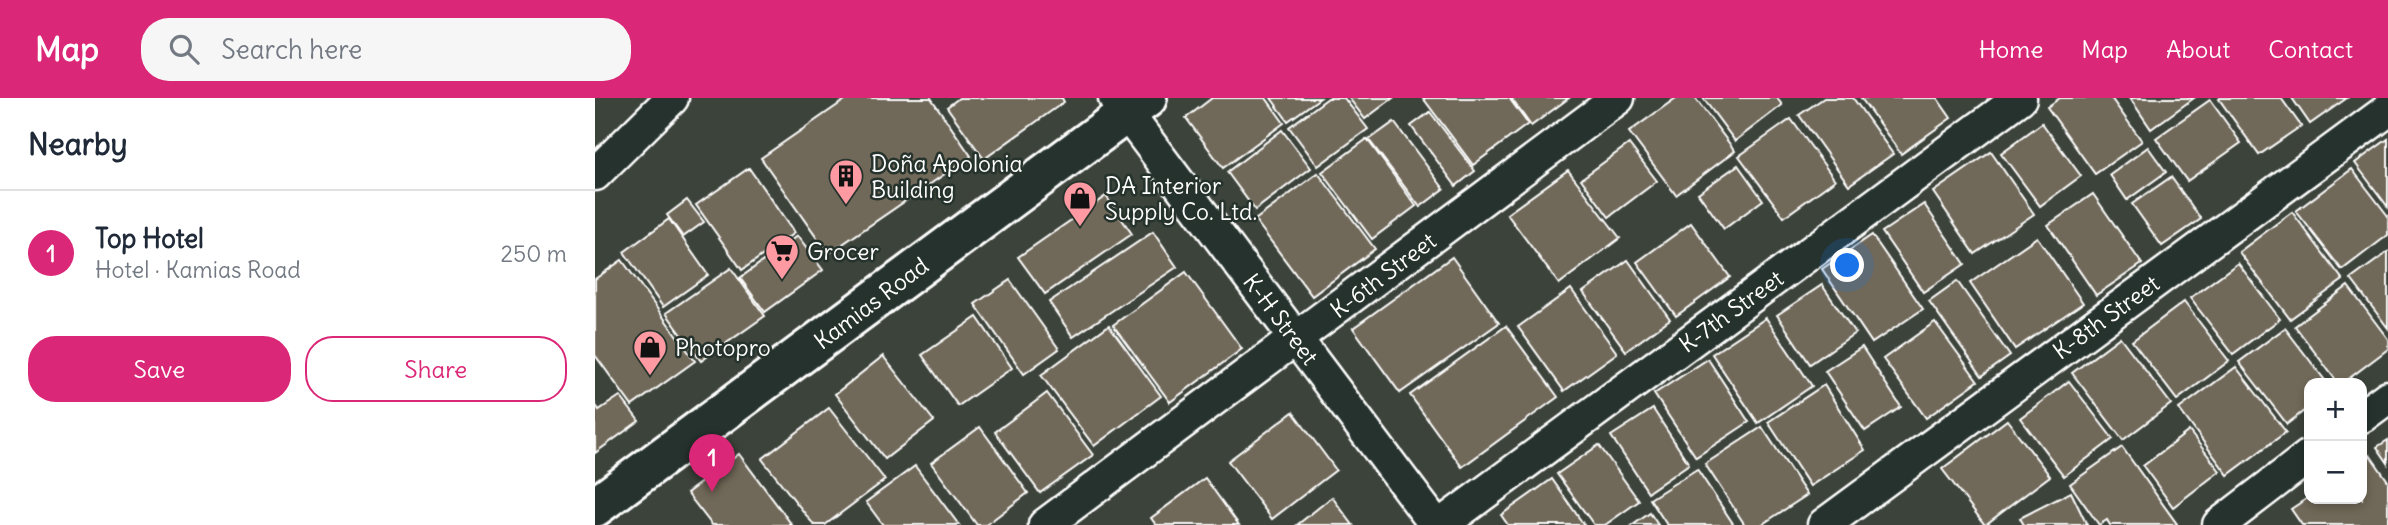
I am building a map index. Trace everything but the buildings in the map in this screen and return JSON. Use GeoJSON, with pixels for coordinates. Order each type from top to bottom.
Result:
{"type":"FeatureCollection","features":[{"type":"Feature","properties":{"kind":"main road","name":"Kamias Road"},"geometry":{"type":"LineString","coordinates":[[595,507],[1130,103]]}},
{"type":"Feature","properties":{"kind":"street"},"geometry":{"type":"LineString","coordinates":[[595,174],[672,98]]}},
{"type":"Feature","properties":{"kind":"street","name":"K-6th Street"},"geometry":{"type":"LineString","coordinates":[[1045,525],[1618,98]]}},
{"type":"Feature","properties":{"kind":"street","name":"K-7th Street"},"geometry":{"type":"LineString","coordinates":[[1439,525],[2020,98]]}},
{"type":"Feature","properties":{"kind":"street","name":"K-H Street"},"geometry":{"type":"LineString","coordinates":[[1130,103],[1297,339],[1439,525]]}},
{"type":"Feature","properties":{"kind":"street","name":"K-8th Street"},"geometry":{"type":"LineString","coordinates":[[1824,525],[2388,110]]}},
{"type":"Feature","properties":{"kind":"street"},"geometry":{"type":"LineString","coordinates":[[2367,412],[2388,397]]}},
{"type":"Feature","properties":{"kind":"street"},"geometry":{"type":"LineString","coordinates":[[2219,525],[2304,460]]}},
{"type":"Feature","properties":{"kind":"place","name":"Doña Apolonia Building"},"geometry":{"type":"Point","coordinates":[846,206]}},
{"type":"Feature","properties":{"kind":"place","name":"DA Interior Supply Co. Ltd."},"geometry":{"type":"Point","coordinates":[1080,228]}},
{"type":"Feature","properties":{"kind":"place","name":"Grocer"},"geometry":{"type":"Point","coordinates":[782,281]}},
{"type":"Feature","properties":{"kind":"place","name":"Photopro"},"geometry":{"type":"Point","coordinates":[650,377]}},
{"type":"Feature","properties":{"kind":"place","name":"Top Hotel"},"geometry":{"type":"Point","coordinates":[712,492]}}]}
